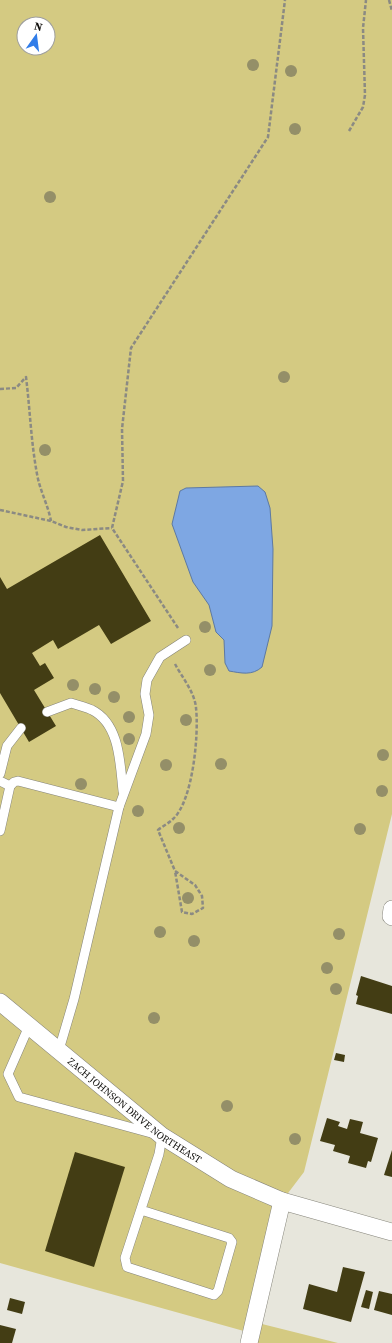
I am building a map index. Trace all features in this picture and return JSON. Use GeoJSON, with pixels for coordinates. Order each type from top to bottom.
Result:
{"type":"FeatureCollection","features":[{"type":"Feature","properties":{"kind":"street","name":"ZACH JOHNSON DRIVE NORTHEAST"},"geometry":{"type":"LineString","coordinates":[[0,1002],[162,1136],[231,1179],[282,1201],[392,1232]]}},
{"type":"Feature","properties":{"kind":"street"},"geometry":{"type":"LineString","coordinates":[[249,1343],[282,1201]]}},
{"type":"Feature","properties":{"kind":"lane"},"geometry":{"type":"LineString","coordinates":[[59,1050],[74,999],[119,807],[146,734],[149,715],[145,694],[147,680],[160,657],[186,640]]}},
{"type":"Feature","properties":{"kind":"lane"},"geometry":{"type":"LineString","coordinates":[[47,712],[71,703],[93,710],[110,727],[118,750],[123,793]]}},
{"type":"Feature","properties":{"kind":"lane"},"geometry":{"type":"LineString","coordinates":[[0,774],[7,746],[21,728]]}},
{"type":"Feature","properties":{"kind":"lane"},"geometry":{"type":"LineString","coordinates":[[0,781],[10,786]]}},
{"type":"Feature","properties":{"kind":"lane"},"geometry":{"type":"LineString","coordinates":[[0,831],[10,786],[14,782],[18,781],[119,807]]}},
{"type":"Feature","properties":{"kind":"lane"},"geometry":{"type":"LineString","coordinates":[[29,1026],[8,1074],[19,1097],[162,1136],[159,1154],[125,1258],[127,1267],[214,1295],[218,1291],[232,1242],[229,1238],[141,1210]]}},
{"type":"Feature","properties":{"kind":"path"},"geometry":{"type":"LineString","coordinates":[[186,640],[112,528],[123,480],[122,428],[131,348],[268,137],[285,0]]}},
{"type":"Feature","properties":{"kind":"path"},"geometry":{"type":"LineString","coordinates":[[349,131],[364,107],[363,28],[366,0]]}},
{"type":"Feature","properties":{"kind":"path"},"geometry":{"type":"LineString","coordinates":[[389,0],[392,11]]}},
{"type":"Feature","properties":{"kind":"path"},"geometry":{"type":"LineString","coordinates":[[0,390],[16,388],[26,377],[36,473],[40,492],[49,511],[51,521]]}},
{"type":"Feature","properties":{"kind":"path"},"geometry":{"type":"LineString","coordinates":[[0,510],[51,521],[66,527],[82,530],[112,528]]}},
{"type":"Feature","properties":{"kind":"path"},"geometry":{"type":"LineString","coordinates":[[167,652],[188,687],[196,707],[195,761],[189,787],[183,803],[174,819],[158,830],[175,871],[182,912],[192,914],[202,908],[202,896],[195,885],[175,871]]}},
{"type":"Feature","properties":{"kind":"shaded area"},"geometry":{"type":"Polygon","coordinates":[[[0,0],[392,0],[392,814],[304,1172],[282,1201],[254,1322],[338,1343],[249,1343],[251,1333],[0,1263],[0,0]]]}},
{"type":"Feature","properties":{"kind":"water"},"geometry":{"type":"Polygon","coordinates":[[[258,486],[265,492],[270,508],[273,549],[272,626],[262,667],[254,672],[242,673],[229,671],[225,663],[224,640],[216,632],[209,605],[193,582],[172,524],[180,491],[186,488],[258,486]]]}},
{"type":"Feature","properties":{"kind":"building"},"geometry":{"type":"Polygon","coordinates":[[[100,535],[151,621],[111,644],[99,625],[58,649],[53,640],[32,653],[40,666],[45,663],[54,678],[34,690],[56,726],[29,742],[0,693],[0,577],[7,589],[100,535]]]}},
{"type":"Feature","properties":{"kind":"building"},"geometry":{"type":"Polygon","coordinates":[[[361,976],[392,986],[392,1014],[356,1004],[358,996],[356,995],[361,976]]]}},
{"type":"Feature","properties":{"kind":"building"},"geometry":{"type":"Polygon","coordinates":[[[336,1053],[345,1055],[344,1062],[334,1060],[336,1053]]]}},
{"type":"Feature","properties":{"kind":"building"},"geometry":{"type":"Polygon","coordinates":[[[327,1118],[340,1122],[338,1126],[347,1129],[350,1119],[363,1122],[360,1133],[378,1138],[371,1162],[368,1161],[366,1168],[348,1163],[350,1156],[333,1151],[335,1145],[320,1141],[327,1118]]]}},
{"type":"Feature","properties":{"kind":"building"},"geometry":{"type":"Polygon","coordinates":[[[392,1150],[392,1177],[384,1175],[392,1150]]]}},
{"type":"Feature","properties":{"kind":"building"},"geometry":{"type":"Polygon","coordinates":[[[75,1152],[125,1167],[94,1267],[45,1251],[75,1152]]]}},
{"type":"Feature","properties":{"kind":"building"},"geometry":{"type":"Polygon","coordinates":[[[343,1267],[365,1272],[351,1322],[303,1309],[309,1284],[337,1292],[343,1267]]]}},
{"type":"Feature","properties":{"kind":"building"},"geometry":{"type":"Polygon","coordinates":[[[366,1290],[373,1292],[369,1309],[361,1307],[366,1290]]]}},
{"type":"Feature","properties":{"kind":"building"},"geometry":{"type":"Polygon","coordinates":[[[379,1291],[392,1294],[392,1315],[374,1310],[379,1291]]]}},
{"type":"Feature","properties":{"kind":"building"},"geometry":{"type":"Polygon","coordinates":[[[10,1298],[25,1302],[22,1314],[7,1310],[10,1298]]]}},
{"type":"Feature","properties":{"kind":"building"},"geometry":{"type":"Polygon","coordinates":[[[0,1325],[16,1329],[12,1343],[0,1343],[0,1325]]]}}]}
